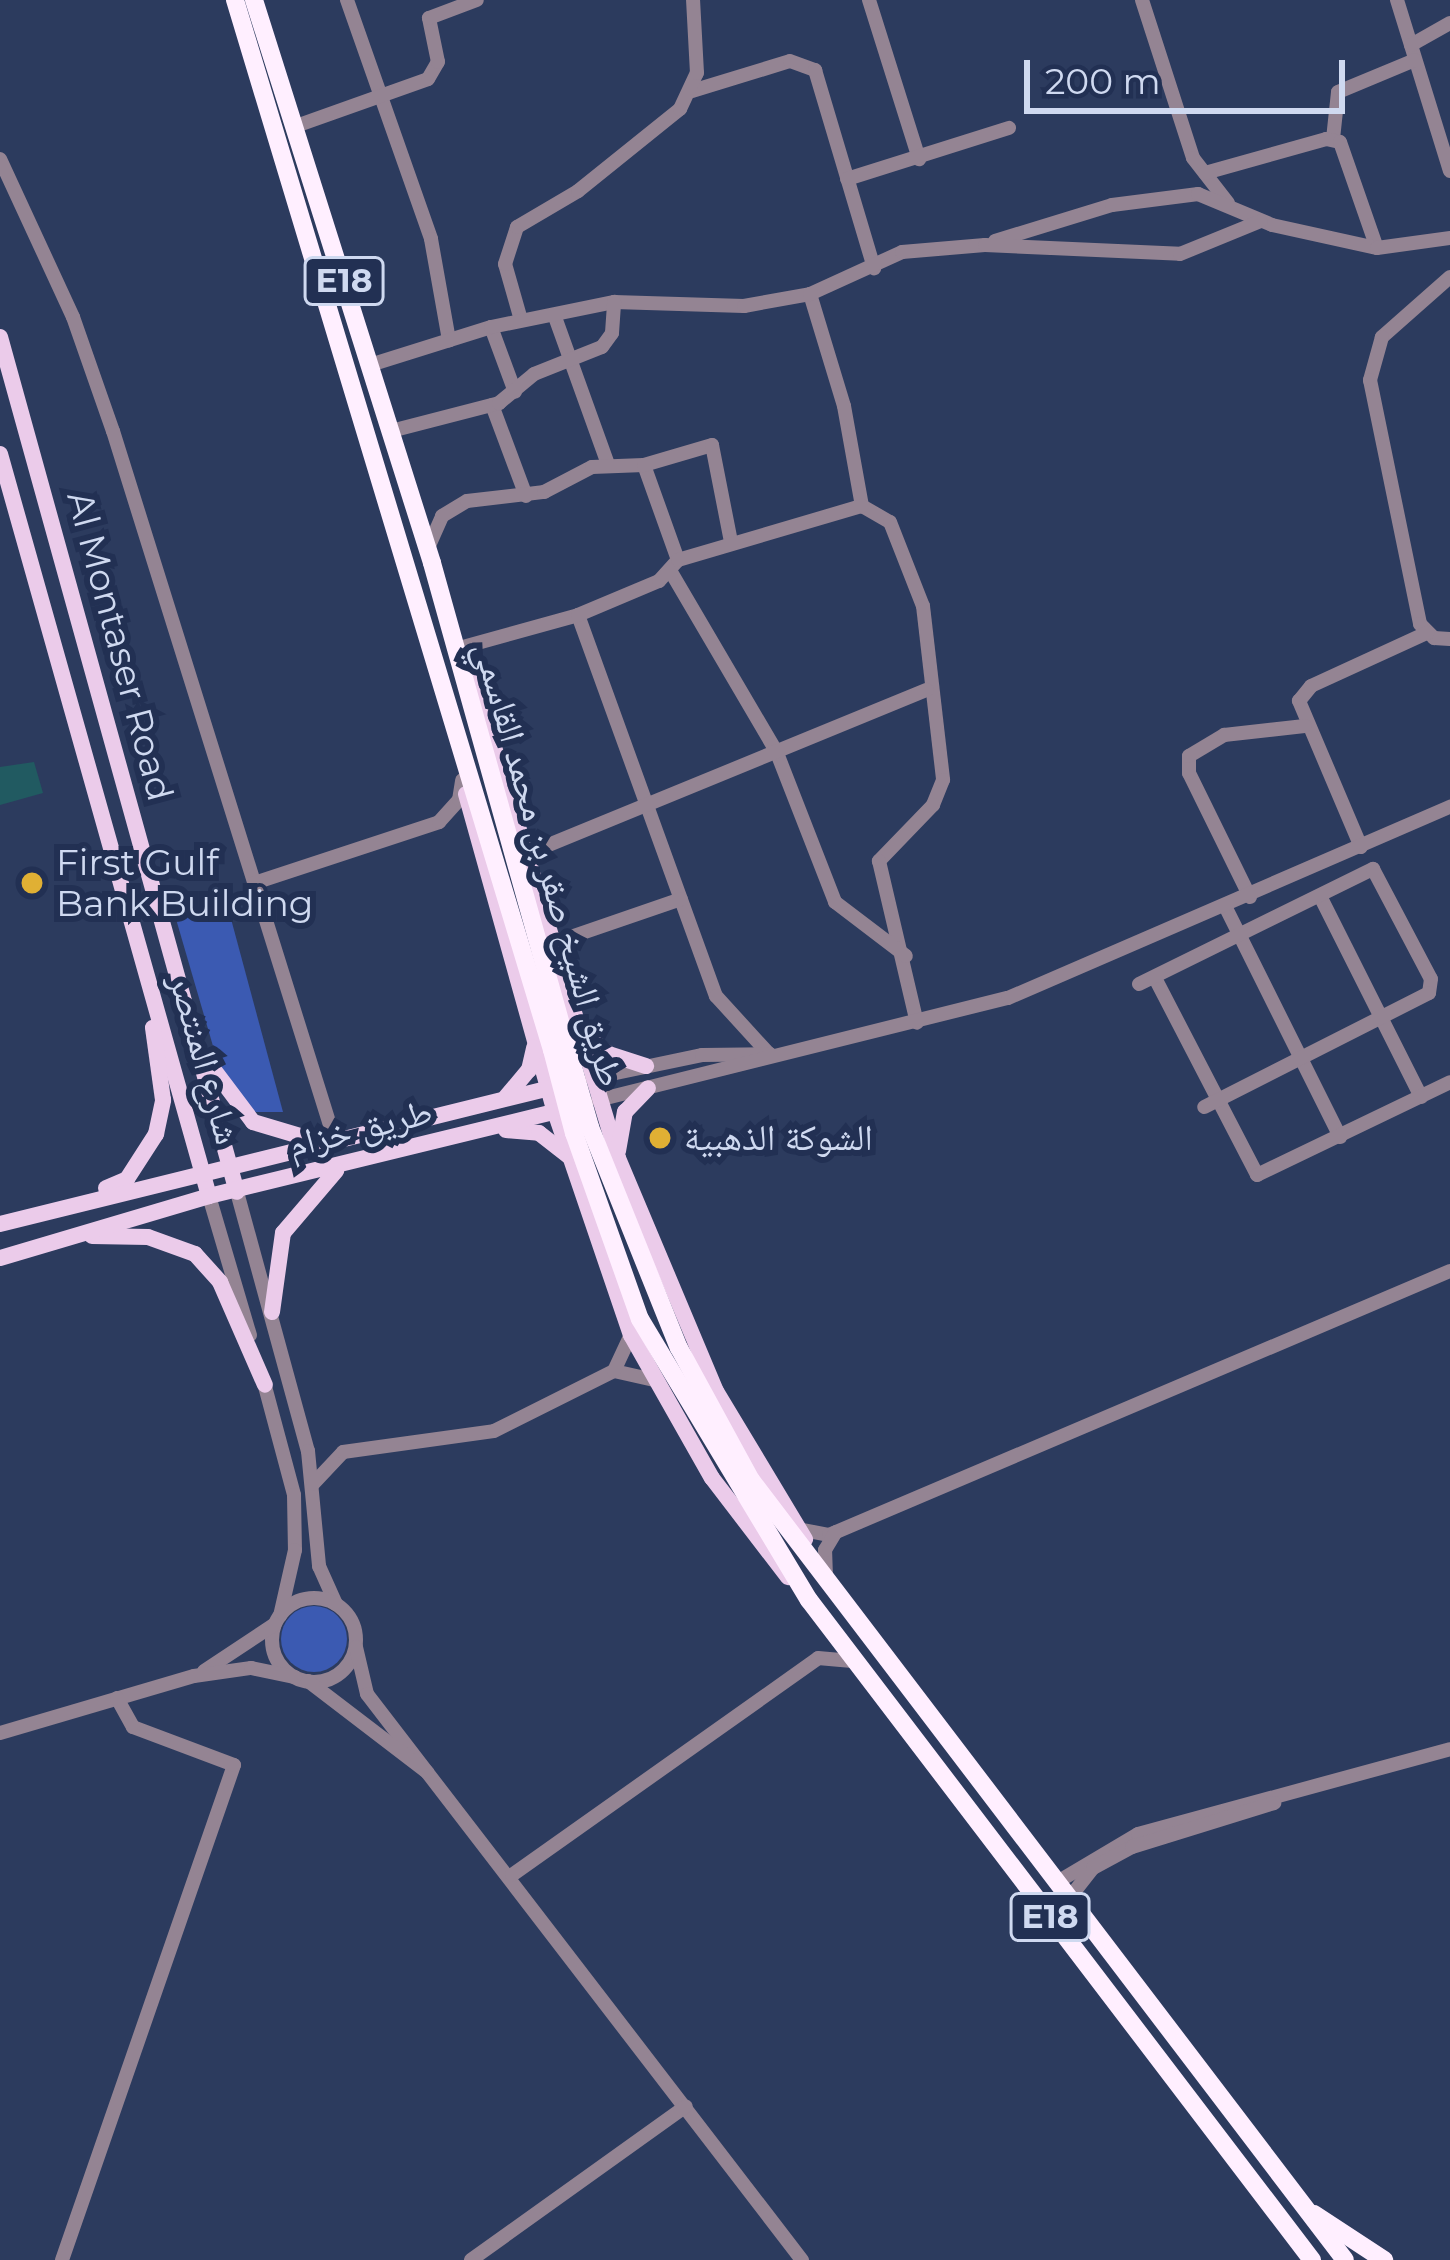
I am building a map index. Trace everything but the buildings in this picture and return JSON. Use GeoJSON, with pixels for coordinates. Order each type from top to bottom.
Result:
{"type":"FeatureCollection","features":[{"type":"Feature","properties":{"kind":"highway","name":"طريق الشيخ صقر بن محمد القاسمي"},"geometry":{"type":"LineString","coordinates":[[235,0],[560,1048]]}},
{"type":"Feature","properties":{"kind":"highway","name":"طريق الشيخ صقر بن محمد القاسمي"},"geometry":{"type":"LineString","coordinates":[[254,0],[430,556],[582,1130],[640,1319],[824,1622],[1312,2260]]}},
{"type":"Feature","properties":{"kind":"highway","name":"طريق الشيخ صقر بن محمد القاسمي"},"geometry":{"type":"LineString","coordinates":[[582,1130],[712,1411],[831,1586],[1295,2202],[1345,2260]]}},
{"type":"Feature","properties":{"kind":"highway"},"geometry":{"type":"LineString","coordinates":[[1295,2202],[1384,2260]]}},
{"type":"Feature","properties":{"kind":"highway"},"geometry":{"type":"LineString","coordinates":[[1293,2234],[1298,2260]]}},
{"type":"Feature","properties":{"kind":"main road","name":"Al Montaser Road"},"geometry":{"type":"LineString","coordinates":[[0,337],[199,1040]]}},
{"type":"Feature","properties":{"kind":"main road","name":"شارع المنتصر"},"geometry":{"type":"LineString","coordinates":[[0,454],[209,1196]]}},
{"type":"Feature","properties":{"kind":"main road"},"geometry":{"type":"LineString","coordinates":[[430,556],[529,854],[618,1158],[716,1390],[831,1586]]}},
{"type":"Feature","properties":{"kind":"main road"},"geometry":{"type":"LineString","coordinates":[[408,565],[548,1088],[631,1336],[712,1478],[809,1600]]}},
{"type":"Feature","properties":{"kind":"main road"},"geometry":{"type":"LineString","coordinates":[[74,1204],[128,1179],[156,1134],[163,1100],[145,967]]}},
{"type":"Feature","properties":{"kind":"main road"},"geometry":{"type":"LineString","coordinates":[[579,1026],[596,1048],[646,1066]]}},
{"type":"Feature","properties":{"kind":"main road"},"geometry":{"type":"LineString","coordinates":[[490,1104],[524,1079],[533,1035]]}},
{"type":"Feature","properties":{"kind":"main road"},"geometry":{"type":"LineString","coordinates":[[199,1040],[230,1101],[254,1122],[331,1142]]}},
{"type":"Feature","properties":{"kind":"main road","name":"شارع المنتصر"},"geometry":{"type":"LineString","coordinates":[[199,1040],[238,1192]]}},
{"type":"Feature","properties":{"kind":"main road","name":"طريق خزام"},"geometry":{"type":"LineString","coordinates":[[0,1225],[592,1078]]}},
{"type":"Feature","properties":{"kind":"main road"},"geometry":{"type":"LineString","coordinates":[[618,1158],[625,1112],[648,1088]]}},
{"type":"Feature","properties":{"kind":"main road","name":"طريق خزام"},"geometry":{"type":"LineString","coordinates":[[0,1258],[209,1196],[598,1100]]}},
{"type":"Feature","properties":{"kind":"main road"},"geometry":{"type":"LineString","coordinates":[[487,1130],[538,1133],[569,1158]]}},
{"type":"Feature","properties":{"kind":"main road"},"geometry":{"type":"LineString","coordinates":[[272,1312],[283,1233],[340,1167]]}},
{"type":"Feature","properties":{"kind":"main road"},"geometry":{"type":"LineString","coordinates":[[73,1236],[148,1237],[195,1254],[220,1282],[265,1384]]}},
{"type":"Feature","properties":{"kind":"street"},"geometry":{"type":"LineString","coordinates":[[346,0],[431,239],[449,340]]}},
{"type":"Feature","properties":{"kind":"street"},"geometry":{"type":"LineString","coordinates":[[296,126],[435,74],[429,18],[475,0]]}},
{"type":"Feature","properties":{"kind":"street"},"geometry":{"type":"LineString","coordinates":[[521,320],[506,263],[517,227],[578,191],[673,116],[692,92],[699,47],[693,0]]}},
{"type":"Feature","properties":{"kind":"street"},"geometry":{"type":"LineString","coordinates":[[869,0],[919,159]]}},
{"type":"Feature","properties":{"kind":"street"},"geometry":{"type":"LineString","coordinates":[[1142,0],[1190,151],[1228,203]]}},
{"type":"Feature","properties":{"kind":"street"},"geometry":{"type":"LineString","coordinates":[[1397,0],[1450,171]]}},
{"type":"Feature","properties":{"kind":"street"},"geometry":{"type":"LineString","coordinates":[[1333,139],[1338,92],[1413,53],[1450,23]]}},
{"type":"Feature","properties":{"kind":"street"},"geometry":{"type":"LineString","coordinates":[[692,92],[790,61],[808,64],[820,77],[874,268]]}},
{"type":"Feature","properties":{"kind":"street"},"geometry":{"type":"LineString","coordinates":[[847,179],[1009,128]]}},
{"type":"Feature","properties":{"kind":"street"},"geometry":{"type":"LineString","coordinates":[[1205,173],[1333,139]]}},
{"type":"Feature","properties":{"kind":"street"},"geometry":{"type":"LineString","coordinates":[[1333,139],[1350,153],[1377,248]]}},
{"type":"Feature","properties":{"kind":"street"},"geometry":{"type":"LineString","coordinates":[[0,159],[107,412],[331,1142]]}},
{"type":"Feature","properties":{"kind":"street"},"geometry":{"type":"LineString","coordinates":[[985,245],[1144,199],[1198,194],[1261,221],[1377,248],[1450,238]]}},
{"type":"Feature","properties":{"kind":"street"},"geometry":{"type":"LineString","coordinates":[[370,365],[490,327],[614,302],[744,306],[809,294],[902,252],[985,245],[1180,254],[1261,221]]}},
{"type":"Feature","properties":{"kind":"street"},"geometry":{"type":"LineString","coordinates":[[1427,633],[1371,405],[1370,368],[1382,337],[1450,277]]}},
{"type":"Feature","properties":{"kind":"street"},"geometry":{"type":"LineString","coordinates":[[809,294],[844,406],[862,506]]}},
{"type":"Feature","properties":{"kind":"street"},"geometry":{"type":"LineString","coordinates":[[391,431],[492,405],[534,374],[609,341],[614,302]]}},
{"type":"Feature","properties":{"kind":"street"},"geometry":{"type":"LineString","coordinates":[[555,317],[608,464]]}},
{"type":"Feature","properties":{"kind":"street"},"geometry":{"type":"LineString","coordinates":[[490,327],[515,392]]}},
{"type":"Feature","properties":{"kind":"street"},"geometry":{"type":"LineString","coordinates":[[492,405],[526,496]]}},
{"type":"Feature","properties":{"kind":"street"},"geometry":{"type":"LineString","coordinates":[[430,556],[442,516],[479,497],[526,496],[608,464],[644,465],[712,445],[730,542]]}},
{"type":"Feature","properties":{"kind":"street"},"geometry":{"type":"LineString","coordinates":[[644,465],[674,566],[777,753],[841,910],[906,956]]}},
{"type":"Feature","properties":{"kind":"street"},"geometry":{"type":"LineString","coordinates":[[414,505],[442,516]]}},
{"type":"Feature","properties":{"kind":"street"},"geometry":{"type":"LineString","coordinates":[[463,646],[578,615],[730,542],[862,506],[886,515],[921,595],[940,794],[879,861],[906,956],[917,1023]]}},
{"type":"Feature","properties":{"kind":"street"},"geometry":{"type":"LineString","coordinates":[[578,615],[721,1005],[775,1056]]}},
{"type":"Feature","properties":{"kind":"street"},"geometry":{"type":"LineString","coordinates":[[1361,847],[1298,707],[1306,690],[1427,633],[1450,639]]}},
{"type":"Feature","properties":{"kind":"street"},"geometry":{"type":"LineString","coordinates":[[529,854],[927,690]]}},
{"type":"Feature","properties":{"kind":"street"},"geometry":{"type":"LineString","coordinates":[[1250,897],[1189,773],[1189,756],[1224,735],[1304,726]]}},
{"type":"Feature","properties":{"kind":"street"},"geometry":{"type":"LineString","coordinates":[[254,883],[439,822],[459,800],[462,780]]}},
{"type":"Feature","properties":{"kind":"street"},"geometry":{"type":"LineString","coordinates":[[598,1100],[917,1023],[1060,980],[1450,807]]}},
{"type":"Feature","properties":{"kind":"street"},"geometry":{"type":"LineString","coordinates":[[1138,984],[1373,868],[1431,979],[1429,993],[1210,1104]]}},
{"type":"Feature","properties":{"kind":"street"},"geometry":{"type":"LineString","coordinates":[[1320,896],[1421,1096]]}},
{"type":"Feature","properties":{"kind":"street"},"geometry":{"type":"LineString","coordinates":[[556,942],[681,899]]}},
{"type":"Feature","properties":{"kind":"street"},"geometry":{"type":"LineString","coordinates":[[1226,908],[1340,1137]]}},
{"type":"Feature","properties":{"kind":"street"},"geometry":{"type":"LineString","coordinates":[[1155,978],[1210,1104],[1257,1175],[1450,1082]]}},
{"type":"Feature","properties":{"kind":"street"},"geometry":{"type":"LineString","coordinates":[[592,1078],[646,1066],[775,1056]]}},
{"type":"Feature","properties":{"kind":"street","name":"شارع المنتصر"},"geometry":{"type":"LineString","coordinates":[[238,1192],[313,1484],[320,1566],[336,1604]]}},
{"type":"Feature","properties":{"kind":"street","name":"شارع المنتصر"},"geometry":{"type":"LineString","coordinates":[[209,1196],[294,1495],[296,1550],[278,1619]]}},
{"type":"Feature","properties":{"kind":"street"},"geometry":{"type":"LineString","coordinates":[[798,1529],[836,1532],[1450,1270]]}},
{"type":"Feature","properties":{"kind":"street"},"geometry":{"type":"LineString","coordinates":[[313,1484],[343,1452],[478,1438],[614,1371],[631,1336]]}},
{"type":"Feature","properties":{"kind":"street"},"geometry":{"type":"LineString","coordinates":[[614,1371],[654,1380]]}},
{"type":"Feature","properties":{"kind":"street"},"geometry":{"type":"LineString","coordinates":[[831,1586],[825,1550],[836,1532]]}},
{"type":"Feature","properties":{"kind":"street"},"geometry":{"type":"LineString","coordinates":[[194,1676],[248,1648],[278,1619],[310,1598],[336,1604],[353,1622],[367,1694],[449,1791],[802,2260]]}},
{"type":"Feature","properties":{"kind":"street"},"geometry":{"type":"LineString","coordinates":[[278,1619],[276,1658],[449,1791]]}},
{"type":"Feature","properties":{"kind":"street"},"geometry":{"type":"LineString","coordinates":[[818,1658],[824,1622]]}},
{"type":"Feature","properties":{"kind":"street"},"geometry":{"type":"LineString","coordinates":[[0,1732],[194,1676],[251,1668],[302,1679],[344,1670],[356,1647]]}},
{"type":"Feature","properties":{"kind":"street"},"geometry":{"type":"LineString","coordinates":[[512,1875],[818,1658],[855,1661]]}},
{"type":"Feature","properties":{"kind":"street"},"geometry":{"type":"LineString","coordinates":[[62,2260],[234,1765],[133,1727],[117,1697]]}},
{"type":"Feature","properties":{"kind":"street"},"geometry":{"type":"LineString","coordinates":[[1059,1881],[1138,1834],[1450,1753]]}},
{"type":"Feature","properties":{"kind":"street"},"geometry":{"type":"LineString","coordinates":[[1071,1896],[1093,1868],[1132,1847],[1450,1753]]}},
{"type":"Feature","properties":{"kind":"street"},"geometry":{"type":"LineString","coordinates":[[471,2260],[686,2106]]}},
{"type":"Feature","properties":{"kind":"shaded area"},"geometry":{"type":"Polygon","coordinates":[[[34,762],[43,793],[0,805],[0,767],[34,762]]]}},
{"type":"Feature","properties":{"kind":"shaded area"},"geometry":{"type":"Polygon","coordinates":[[[227,904],[283,1112],[256,1112],[235,1100],[222,1077],[176,919],[227,904]]]}},
{"type":"Feature","properties":{"kind":"shaded area"},"geometry":{"type":"Polygon","coordinates":[[[314,1606],[338,1615],[347,1639],[338,1663],[314,1672],[290,1663],[281,1639],[290,1615],[314,1606]]]}},
{"type":"Feature","properties":{"kind":"place","name":"First Gulf Bank Building"},"geometry":{"type":"Point","coordinates":[32,883]}},
{"type":"Feature","properties":{"kind":"place","name":"الشوكة الذهبية"},"geometry":{"type":"Point","coordinates":[660,1138]}}]}
